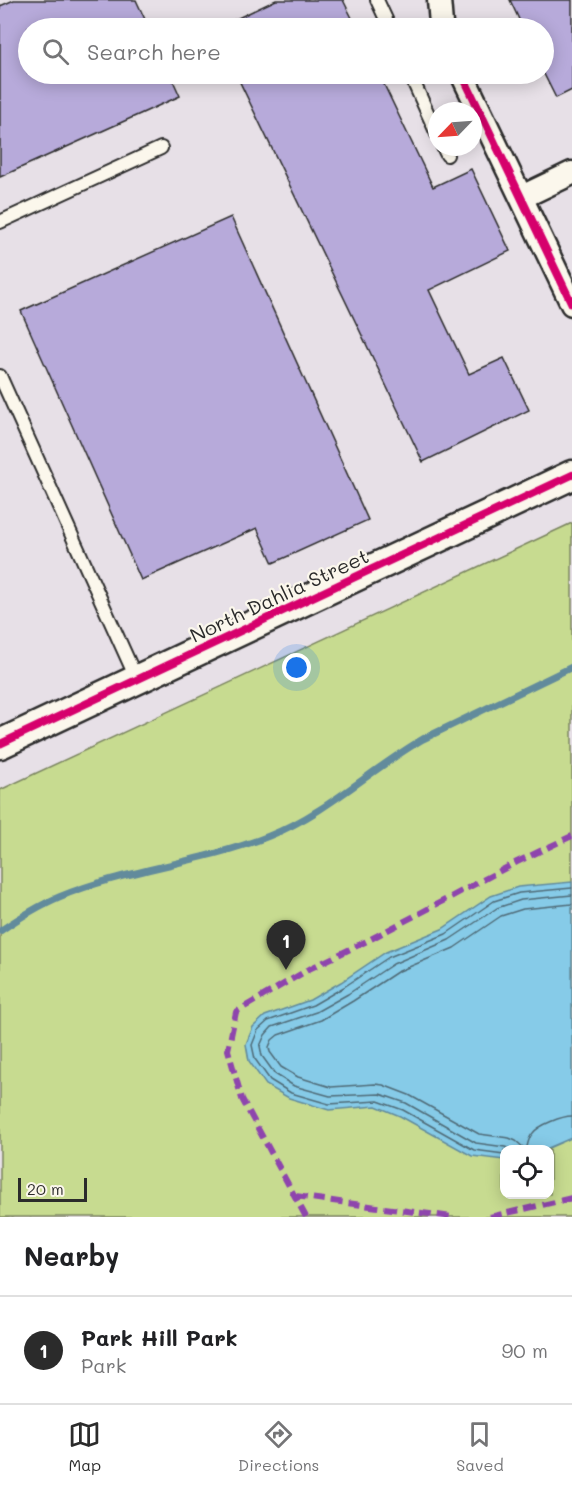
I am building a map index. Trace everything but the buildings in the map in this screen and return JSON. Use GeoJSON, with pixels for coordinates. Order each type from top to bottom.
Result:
{"type":"FeatureCollection","features":[{"type":"Feature","properties":{"kind":"street"},"geometry":{"type":"LineString","coordinates":[[439,0],[440,18]]}},
{"type":"Feature","properties":{"kind":"street"},"geometry":{"type":"LineString","coordinates":[[467,84],[572,304]]}},
{"type":"Feature","properties":{"kind":"street"},"geometry":{"type":"LineString","coordinates":[[522,197],[572,173]]}},
{"type":"Feature","properties":{"kind":"street","name":"North Dahlia Street"},"geometry":{"type":"LineString","coordinates":[[0,744],[572,475]]}},
{"type":"Feature","properties":{"kind":"lane"},"geometry":{"type":"LineString","coordinates":[[377,0],[385,18]]}},
{"type":"Feature","properties":{"kind":"lane"},"geometry":{"type":"LineString","coordinates":[[414,84],[428,114]]}},
{"type":"Feature","properties":{"kind":"lane"},"geometry":{"type":"LineString","coordinates":[[0,222],[161,148]]}},
{"type":"Feature","properties":{"kind":"lane"},"geometry":{"type":"LineString","coordinates":[[0,376],[137,680]]}},
{"type":"Feature","properties":{"kind":"green space"},"geometry":{"type":"Polygon","coordinates":[[[572,523],[572,1217],[0,1217],[0,790],[572,523]]]}},
{"type":"Feature","properties":{"kind":"water"},"geometry":{"type":"Polygon","coordinates":[[[572,882],[572,1137],[554,1146],[500,1145],[500,1160],[472,1156],[400,1116],[376,1106],[329,1110],[289,1098],[266,1085],[249,1061],[246,1044],[253,1027],[265,1016],[310,1000],[386,952],[442,929],[491,896],[518,887],[572,882]]]}},
{"type":"Feature","properties":{"kind":"waterway"},"geometry":{"type":"LineString","coordinates":[[0,931],[44,904],[85,887],[217,853],[269,836],[330,803],[423,739],[572,667]]}},
{"type":"Feature","properties":{"kind":"marked path"},"geometry":{"type":"LineString","coordinates":[[306,1217],[242,1099],[228,1050],[236,1012],[311,968],[572,836]]}},
{"type":"Feature","properties":{"kind":"marked path"},"geometry":{"type":"LineString","coordinates":[[295,1196],[452,1217]]}},
{"type":"Feature","properties":{"kind":"marked path"},"geometry":{"type":"LineString","coordinates":[[490,1217],[572,1198]]}},
{"type":"Feature","properties":{"kind":"cycle path"},"geometry":{"type":"LineString","coordinates":[[467,84],[572,304]]}},
{"type":"Feature","properties":{"kind":"cycle path"},"geometry":{"type":"LineString","coordinates":[[0,744],[572,475]]}},
{"type":"Feature","properties":{"kind":"place","name":"Park Hill Park"},"geometry":{"type":"Point","coordinates":[286,970]}}]}
